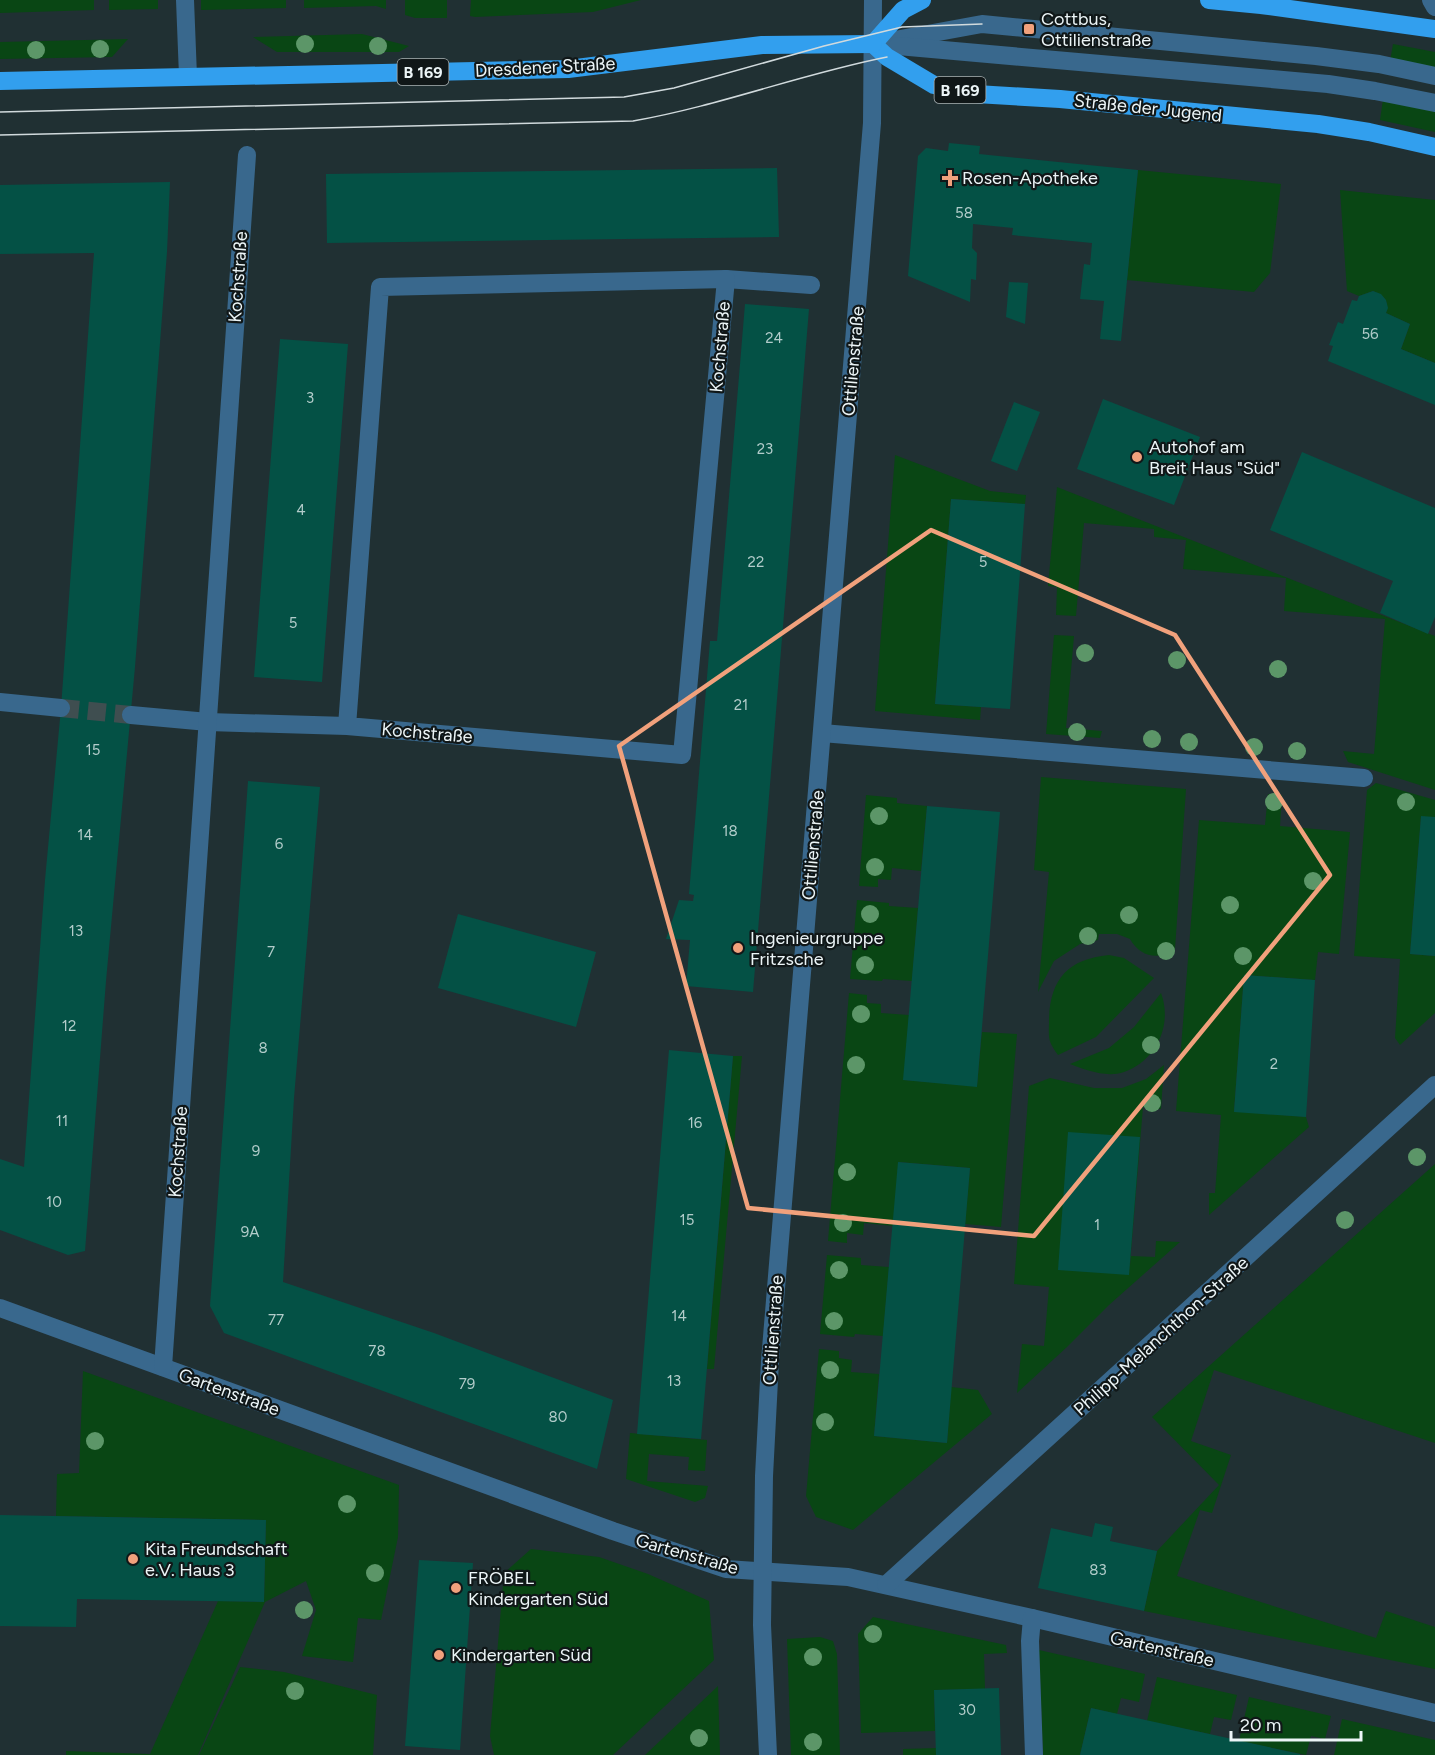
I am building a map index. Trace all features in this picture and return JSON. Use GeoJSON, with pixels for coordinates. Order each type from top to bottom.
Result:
{"type":"FeatureCollection","features":[{"type":"Feature","properties":{"kind":"main road"},"geometry":{"type":"LineString","coordinates":[[873,44],[903,10],[922,0]]}},
{"type":"Feature","properties":{"kind":"main road"},"geometry":{"type":"LineString","coordinates":[[1209,0],[1435,29]]}},
{"type":"Feature","properties":{"kind":"main road","name":"Dresdener Straße"},"geometry":{"type":"LineString","coordinates":[[0,81],[568,69],[762,45],[873,44]]}},
{"type":"Feature","properties":{"kind":"main road","name":"Straße der Jugend"},"geometry":{"type":"LineString","coordinates":[[873,44],[886,57],[934,85],[976,94],[1060,99],[1318,124],[1369,132],[1435,147]]}},
{"type":"Feature","properties":{"kind":"street"},"geometry":{"type":"LineString","coordinates":[[185,0],[188,76]]}},
{"type":"Feature","properties":{"kind":"street"},"geometry":{"type":"LineString","coordinates":[[873,0],[873,44]]}},
{"type":"Feature","properties":{"kind":"street"},"geometry":{"type":"LineString","coordinates":[[1431,0],[1435,7]]}},
{"type":"Feature","properties":{"kind":"street"},"geometry":{"type":"LineString","coordinates":[[873,44],[982,24],[1316,56],[1379,64],[1435,76]]}},
{"type":"Feature","properties":{"kind":"street"},"geometry":{"type":"LineString","coordinates":[[873,44],[1328,84],[1435,103]]}},
{"type":"Feature","properties":{"kind":"street","name":"Ottilienstraße"},"geometry":{"type":"LineString","coordinates":[[768,1755],[762,1624],[764,1476],[770,1360],[872,123],[873,44]]}},
{"type":"Feature","properties":{"kind":"street"},"geometry":{"type":"LineString","coordinates":[[886,57],[909,52],[979,52]]}},
{"type":"Feature","properties":{"kind":"street","name":"Kochstraße"},"geometry":{"type":"LineString","coordinates":[[163,1367],[247,155]]}},
{"type":"Feature","properties":{"kind":"street"},"geometry":{"type":"LineString","coordinates":[[726,279],[811,285]]}},
{"type":"Feature","properties":{"kind":"street","name":"Kochstraße"},"geometry":{"type":"LineString","coordinates":[[131,715],[208,722],[347,726],[682,755],[726,279],[380,287],[347,726]]}},
{"type":"Feature","properties":{"kind":"street"},"geometry":{"type":"LineString","coordinates":[[0,702],[61,708]]}},
{"type":"Feature","properties":{"kind":"street"},"geometry":{"type":"LineString","coordinates":[[822,733],[1364,778]]}},
{"type":"Feature","properties":{"kind":"street","name":"Philipp-Melanchthon-Straße"},"geometry":{"type":"LineString","coordinates":[[886,1585],[1435,1085]]}},
{"type":"Feature","properties":{"kind":"street","name":"Gartenstraße"},"geometry":{"type":"LineString","coordinates":[[0,1308],[613,1531],[726,1569],[848,1577],[1435,1713]]}},
{"type":"Feature","properties":{"kind":"street"},"geometry":{"type":"LineString","coordinates":[[1032,1618],[1030,1641],[1034,1755]]}},
{"type":"Feature","properties":{"kind":"highlighted area"},"geometry":{"type":"Polygon","coordinates":[[[931,530],[1175,635],[1330,875],[1034,1236],[748,1208],[619,746],[931,530]]]}},
{"type":"Feature","properties":{"kind":"green space"},"geometry":{"type":"Polygon","coordinates":[[[0,0],[94,0],[94,10],[0,13],[0,0]]]}},
{"type":"Feature","properties":{"kind":"green space"},"geometry":{"type":"Polygon","coordinates":[[[109,0],[158,0],[158,9],[109,10],[109,0]]]}},
{"type":"Feature","properties":{"kind":"green space"},"geometry":{"type":"Polygon","coordinates":[[[201,0],[286,0],[286,8],[201,10],[201,0]]]}},
{"type":"Feature","properties":{"kind":"green space"},"geometry":{"type":"Polygon","coordinates":[[[304,0],[386,0],[386,9],[376,6],[304,8],[304,0]]]}},
{"type":"Feature","properties":{"kind":"green space"},"geometry":{"type":"Polygon","coordinates":[[[405,0],[447,0],[447,18],[415,18],[405,15],[405,0]]]}},
{"type":"Feature","properties":{"kind":"green space"},"geometry":{"type":"Polygon","coordinates":[[[471,0],[641,0],[593,12],[475,17],[470,16],[471,0]]]}},
{"type":"Feature","properties":{"kind":"green space"},"geometry":{"type":"Polygon","coordinates":[[[362,34],[409,46],[399,52],[277,52],[253,37],[362,34]]]}},
{"type":"Feature","properties":{"kind":"green space"},"geometry":{"type":"Polygon","coordinates":[[[128,39],[112,57],[0,59],[0,42],[128,39]]]}},
{"type":"Feature","properties":{"kind":"green space"},"geometry":{"type":"Polygon","coordinates":[[[1393,44],[1435,52],[1435,71],[1390,61],[1393,44]]]}},
{"type":"Feature","properties":{"kind":"green space"},"geometry":{"type":"Polygon","coordinates":[[[1383,99],[1435,110],[1435,132],[1380,120],[1383,99]]]}},
{"type":"Feature","properties":{"kind":"green space"},"geometry":{"type":"Polygon","coordinates":[[[1138,170],[1281,184],[1270,273],[1254,292],[1127,280],[1138,170]]]}},
{"type":"Feature","properties":{"kind":"green space"},"geometry":{"type":"Polygon","coordinates":[[[1340,190],[1435,200],[1435,363],[1401,349],[1410,324],[1386,313],[1387,305],[1383,297],[1373,291],[1359,296],[1347,291],[1340,190]]]}},
{"type":"Feature","properties":{"kind":"green space"},"geometry":{"type":"Polygon","coordinates":[[[895,455],[990,491],[1026,495],[1025,504],[951,499],[935,704],[981,707],[980,720],[875,711],[895,455]]]}},
{"type":"Feature","properties":{"kind":"green space"},"geometry":{"type":"Polygon","coordinates":[[[1057,487],[1435,636],[1435,790],[1348,762],[1343,751],[1374,754],[1385,619],[1284,611],[1286,578],[1183,569],[1186,540],[1154,537],[1154,529],[1084,523],[1076,616],[1056,615],[1057,587],[1048,586],[1057,487]]]}},
{"type":"Feature","properties":{"kind":"green space"},"geometry":{"type":"Polygon","coordinates":[[[1054,635],[1074,636],[1066,728],[1102,731],[1100,738],[1046,734],[1054,635]]]}},
{"type":"Feature","properties":{"kind":"green space"},"geometry":{"type":"Polygon","coordinates":[[[1041,777],[1186,789],[1175,949],[1163,955],[1150,955],[1139,950],[1130,939],[1117,934],[1099,934],[1098,940],[1080,944],[1054,961],[1038,992],[1049,872],[1034,870],[1041,777]]]}},
{"type":"Feature","properties":{"kind":"green space"},"geometry":{"type":"Polygon","coordinates":[[[1376,783],[1435,800],[1435,817],[1421,817],[1410,954],[1435,956],[1435,1013],[1400,1045],[1395,1038],[1400,959],[1354,956],[1367,790],[1376,783]]]}},
{"type":"Feature","properties":{"kind":"green space"},"geometry":{"type":"Polygon","coordinates":[[[1268,794],[1282,795],[1280,826],[1350,832],[1339,954],[1318,952],[1315,980],[1244,975],[1234,1111],[1306,1117],[1309,1127],[1209,1215],[1209,1193],[1215,1193],[1221,1115],[1176,1111],[1199,820],[1265,825],[1268,794]]]}},
{"type":"Feature","properties":{"kind":"green space"},"geometry":{"type":"Polygon","coordinates":[[[866,795],[897,798],[897,803],[927,806],[921,871],[892,868],[891,880],[878,879],[878,887],[859,886],[866,795]]]}},
{"type":"Feature","properties":{"kind":"green space"},"geometry":{"type":"Polygon","coordinates":[[[857,900],[918,908],[912,981],[850,979],[857,900]]]}},
{"type":"Feature","properties":{"kind":"green space"},"geometry":{"type":"Polygon","coordinates":[[[1109,955],[1124,958],[1154,978],[1096,1037],[1058,1055],[1050,1042],[1049,1031],[1050,1006],[1058,982],[1072,967],[1082,961],[1109,955]]]}},
{"type":"Feature","properties":{"kind":"green space"},"geometry":{"type":"Polygon","coordinates":[[[849,993],[867,995],[867,1003],[881,1004],[881,1013],[909,1015],[904,1080],[977,1086],[982,1032],[1017,1034],[1001,1227],[965,1224],[970,1168],[899,1162],[893,1226],[864,1223],[863,1235],[847,1233],[847,1243],[828,1241],[849,993]]]}},
{"type":"Feature","properties":{"kind":"green space"},"geometry":{"type":"Polygon","coordinates":[[[1161,993],[1165,1017],[1163,1029],[1153,1051],[1145,1060],[1117,1074],[1096,1072],[1070,1064],[1109,1048],[1134,1027],[1161,993]]]}},
{"type":"Feature","properties":{"kind":"green space"},"geometry":{"type":"Polygon","coordinates":[[[733,1056],[742,1056],[714,1369],[707,1369],[733,1056]]]}},
{"type":"Feature","properties":{"kind":"green space"},"geometry":{"type":"Polygon","coordinates":[[[1164,1065],[1161,1109],[1143,1107],[1129,1275],[1131,1256],[1155,1257],[1156,1241],[1180,1242],[1109,1305],[1017,1393],[1022,1344],[1044,1346],[1049,1287],[1014,1284],[1029,1086],[1050,1078],[1094,1088],[1122,1088],[1146,1079],[1164,1065]]]}},
{"type":"Feature","properties":{"kind":"green space"},"geometry":{"type":"Polygon","coordinates":[[[1435,1164],[1435,1443],[1214,1370],[1191,1441],[1231,1455],[1212,1513],[1200,1510],[1177,1576],[1376,1638],[1386,1611],[1435,1627],[1435,1669],[1144,1611],[1157,1551],[1219,1485],[1152,1417],[1435,1164]]]}},
{"type":"Feature","properties":{"kind":"green space"},"geometry":{"type":"Polygon","coordinates":[[[827,1255],[861,1258],[861,1265],[889,1267],[883,1336],[855,1334],[854,1337],[820,1334],[827,1255]]]}},
{"type":"Feature","properties":{"kind":"green space"},"geometry":{"type":"Polygon","coordinates":[[[819,1349],[839,1351],[839,1358],[852,1360],[851,1372],[879,1374],[874,1436],[947,1443],[951,1387],[978,1390],[992,1414],[853,1530],[816,1517],[806,1496],[819,1349]]]}},
{"type":"Feature","properties":{"kind":"green space"},"geometry":{"type":"Polygon","coordinates":[[[83,1371],[399,1485],[398,1537],[381,1620],[358,1618],[353,1662],[302,1656],[316,1610],[306,1581],[265,1602],[198,1755],[66,1755],[66,1751],[150,1754],[218,1601],[264,1602],[266,1520],[56,1516],[57,1474],[79,1473],[83,1371]]]}},
{"type":"Feature","properties":{"kind":"green space"},"geometry":{"type":"Polygon","coordinates":[[[630,1433],[707,1440],[705,1471],[688,1470],[689,1457],[649,1454],[647,1481],[708,1486],[705,1498],[695,1502],[626,1479],[630,1433]]]}},
{"type":"Feature","properties":{"kind":"green space"},"geometry":{"type":"Polygon","coordinates":[[[531,1549],[599,1557],[648,1574],[709,1601],[714,1660],[613,1755],[494,1755],[490,1736],[504,1573],[531,1549]]]}},
{"type":"Feature","properties":{"kind":"green space"},"geometry":{"type":"Polygon","coordinates":[[[873,1617],[1006,1645],[1007,1653],[984,1654],[985,1689],[934,1690],[935,1731],[861,1733],[858,1634],[873,1617]]]}},
{"type":"Feature","properties":{"kind":"green space"},"geometry":{"type":"Polygon","coordinates":[[[820,1637],[833,1641],[837,1654],[840,1755],[791,1755],[787,1639],[820,1637]]]}},
{"type":"Feature","properties":{"kind":"green space"},"geometry":{"type":"Polygon","coordinates":[[[1039,1650],[1145,1674],[1139,1702],[1121,1698],[1117,1714],[1091,1708],[1080,1755],[1043,1755],[1039,1650]]]}},
{"type":"Feature","properties":{"kind":"green space"},"geometry":{"type":"Polygon","coordinates":[[[240,1667],[284,1672],[377,1695],[373,1755],[199,1755],[240,1667]]]}},
{"type":"Feature","properties":{"kind":"green space"},"geometry":{"type":"Polygon","coordinates":[[[1157,1677],[1237,1695],[1231,1720],[1214,1717],[1210,1734],[1147,1721],[1157,1677]]]}},
{"type":"Feature","properties":{"kind":"green space"},"geometry":{"type":"Polygon","coordinates":[[[718,1686],[720,1755],[645,1755],[718,1686]]]}},
{"type":"Feature","properties":{"kind":"green space"},"geometry":{"type":"Polygon","coordinates":[[[1249,1697],[1331,1716],[1325,1739],[1311,1736],[1306,1755],[1239,1741],[1249,1697]]]}},
{"type":"Feature","properties":{"kind":"green space"},"geometry":{"type":"Polygon","coordinates":[[[1342,1719],[1435,1740],[1435,1755],[1334,1755],[1342,1719]]]}},
{"type":"Feature","properties":{"kind":"green space"},"geometry":{"type":"Polygon","coordinates":[[[936,1748],[936,1755],[903,1755],[903,1749],[936,1748]]]}},
{"type":"Feature","properties":{"kind":"building"},"geometry":{"type":"Polygon","coordinates":[[[949,143],[980,146],[979,154],[1138,170],[1121,341],[1100,339],[1104,301],[1080,299],[1084,264],[1090,265],[1092,243],[1012,235],[1013,228],[973,224],[972,248],[977,253],[976,280],[971,279],[970,302],[908,276],[918,156],[926,148],[948,151],[949,143]]]}},
{"type":"Feature","properties":{"kind":"building"},"geometry":{"type":"Polygon","coordinates":[[[777,168],[779,237],[327,243],[326,174],[777,168]]]}},
{"type":"Feature","properties":{"kind":"building"},"geometry":{"type":"Polygon","coordinates":[[[170,182],[167,252],[135,667],[106,981],[85,1251],[68,1255],[0,1230],[0,1159],[24,1167],[45,880],[61,708],[94,253],[0,254],[0,185],[170,182]]]}},
{"type":"Feature","properties":{"kind":"building"},"geometry":{"type":"Polygon","coordinates":[[[1009,282],[1028,283],[1025,324],[1006,317],[1009,282]]]}},
{"type":"Feature","properties":{"kind":"building"},"geometry":{"type":"Polygon","coordinates":[[[1373,291],[1381,294],[1386,300],[1388,308],[1386,313],[1410,324],[1401,349],[1435,363],[1435,405],[1328,361],[1333,346],[1329,345],[1338,322],[1343,324],[1352,300],[1357,301],[1359,296],[1373,291]]]}},
{"type":"Feature","properties":{"kind":"building"},"geometry":{"type":"Polygon","coordinates":[[[745,304],[809,309],[753,992],[686,986],[690,940],[666,939],[679,900],[693,901],[694,895],[689,894],[710,641],[717,641],[745,304]]]}},
{"type":"Feature","properties":{"kind":"building"},"geometry":{"type":"Polygon","coordinates":[[[280,339],[348,344],[322,682],[254,677],[280,339]]]}},
{"type":"Feature","properties":{"kind":"building","name":"Autohof am Breit Haus \"Süd\""},"geometry":{"type":"Polygon","coordinates":[[[1103,399],[1200,437],[1174,505],[1077,469],[1103,399]]]}},
{"type":"Feature","properties":{"kind":"building"},"geometry":{"type":"Polygon","coordinates":[[[1014,402],[1040,412],[1017,471],[991,461],[1014,402]]]}},
{"type":"Feature","properties":{"kind":"building"},"geometry":{"type":"Polygon","coordinates":[[[1302,452],[1435,508],[1435,617],[1428,634],[1380,613],[1393,581],[1270,530],[1302,452]]]}},
{"type":"Feature","properties":{"kind":"building"},"geometry":{"type":"Polygon","coordinates":[[[951,499],[1025,504],[1010,709],[935,704],[951,499]]]}},
{"type":"Feature","properties":{"kind":"building"},"geometry":{"type":"Polygon","coordinates":[[[248,781],[320,787],[294,1098],[283,1282],[434,1333],[613,1400],[597,1469],[224,1333],[210,1306],[248,781]]]}},
{"type":"Feature","properties":{"kind":"building"},"geometry":{"type":"Polygon","coordinates":[[[927,806],[1000,812],[977,1087],[903,1080],[927,806]]]}},
{"type":"Feature","properties":{"kind":"building"},"geometry":{"type":"Polygon","coordinates":[[[1421,816],[1435,817],[1435,956],[1410,954],[1421,816]]]}},
{"type":"Feature","properties":{"kind":"building"},"geometry":{"type":"Polygon","coordinates":[[[458,914],[596,952],[576,1027],[438,988],[458,914]]]}},
{"type":"Feature","properties":{"kind":"building"},"geometry":{"type":"Polygon","coordinates":[[[1244,975],[1315,980],[1306,1117],[1234,1112],[1244,975]]]}},
{"type":"Feature","properties":{"kind":"building"},"geometry":{"type":"Polygon","coordinates":[[[669,1050],[733,1056],[701,1439],[637,1434],[669,1050]]]}},
{"type":"Feature","properties":{"kind":"building"},"geometry":{"type":"Polygon","coordinates":[[[1068,1132],[1140,1137],[1129,1275],[1058,1270],[1068,1132]]]}},
{"type":"Feature","properties":{"kind":"building"},"geometry":{"type":"Polygon","coordinates":[[[898,1162],[970,1168],[947,1443],[874,1436],[898,1162]]]}},
{"type":"Feature","properties":{"kind":"building","name":"Kita Freundschaft e.V. Haus 3"},"geometry":{"type":"Polygon","coordinates":[[[0,1515],[266,1520],[264,1602],[77,1599],[76,1627],[0,1626],[0,1515]]]}},
{"type":"Feature","properties":{"kind":"building"},"geometry":{"type":"Polygon","coordinates":[[[1095,1523],[1113,1527],[1110,1541],[1157,1551],[1144,1611],[1038,1588],[1051,1528],[1092,1537],[1095,1523]]]}},
{"type":"Feature","properties":{"kind":"building","name":"Kindergarten Süd"},"geometry":{"type":"Polygon","coordinates":[[[419,1560],[473,1563],[460,1750],[405,1746],[419,1560]]]}},
{"type":"Feature","properties":{"kind":"building"},"geometry":{"type":"Polygon","coordinates":[[[999,1688],[1001,1755],[936,1755],[934,1690],[999,1688]]]}},
{"type":"Feature","properties":{"kind":"building"},"geometry":{"type":"Polygon","coordinates":[[[1091,1708],[1300,1754],[1300,1755],[1080,1755],[1091,1708]]]}},
{"type":"Feature","properties":{"kind":"tunnel"},"geometry":{"type":"LineString","coordinates":[[61,708],[131,715]]}},
{"type":"Feature","properties":{"kind":"tram line"},"geometry":{"type":"LineString","coordinates":[[0,112],[624,97],[674,88],[824,46],[902,27],[982,24]]}},
{"type":"Feature","properties":{"kind":"tram line"},"geometry":{"type":"LineString","coordinates":[[0,135],[633,121],[697,107],[887,57]]}},
{"type":"Feature","properties":{"kind":"place","name":"Cottbus, Ottilienstraße"},"geometry":{"type":"Point","coordinates":[1029,29]}},
{"type":"Feature","properties":{"kind":"place","name":"Rosen-Apotheke"},"geometry":{"type":"Point","coordinates":[950,178]}},
{"type":"Feature","properties":{"kind":"place","name":"Autohof am Breit Haus \"Süd\""},"geometry":{"type":"Point","coordinates":[1137,457]}},
{"type":"Feature","properties":{"kind":"place","name":"Ingenieurgruppe Fritzsche"},"geometry":{"type":"Point","coordinates":[738,948]}},
{"type":"Feature","properties":{"kind":"place","name":"Kita Freundschaft e.V. Haus 3"},"geometry":{"type":"Point","coordinates":[133,1559]}},
{"type":"Feature","properties":{"kind":"place","name":"FRÖBEL Kindergarten Süd"},"geometry":{"type":"Point","coordinates":[456,1588]}},
{"type":"Feature","properties":{"kind":"place","name":"Kindergarten Süd"},"geometry":{"type":"Point","coordinates":[439,1655]}}]}
